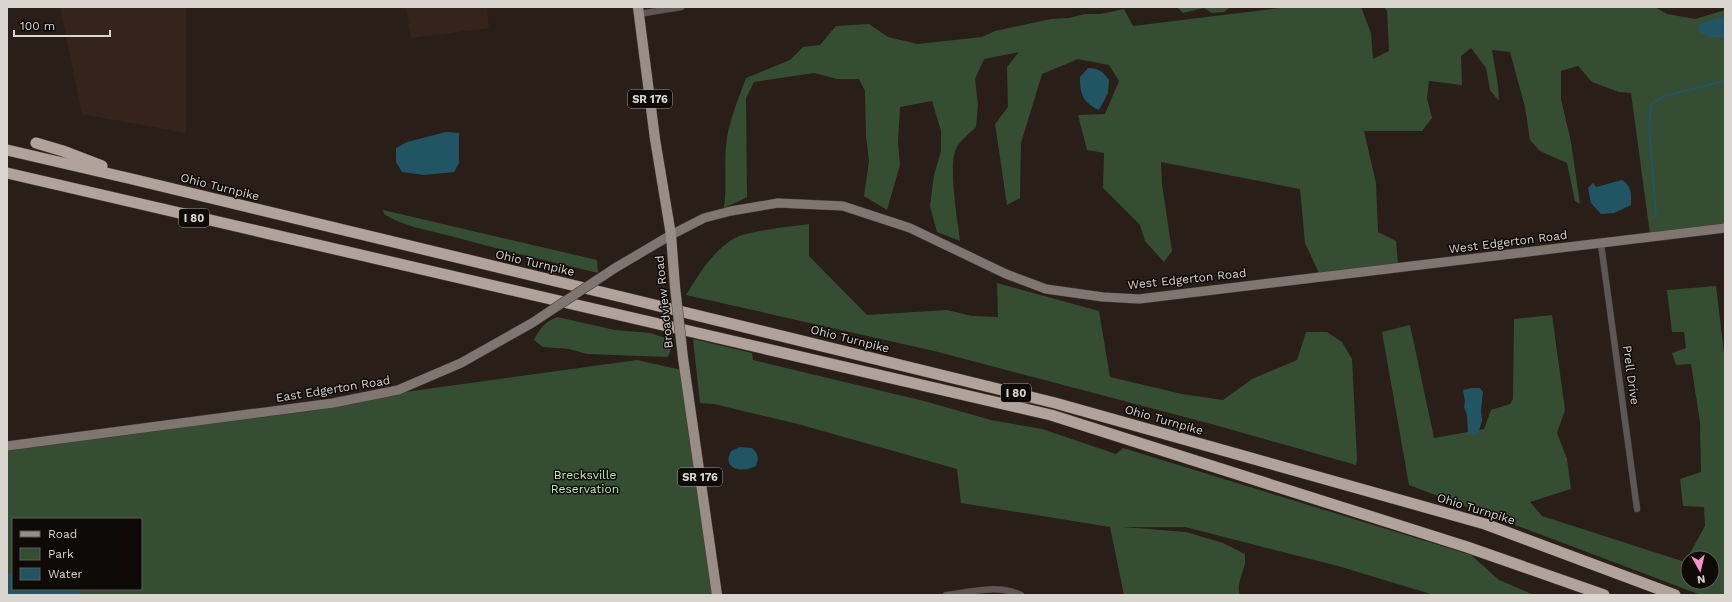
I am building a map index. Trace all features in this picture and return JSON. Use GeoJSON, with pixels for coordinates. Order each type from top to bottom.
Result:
{"type":"FeatureCollection","features":[{"type":"Feature","properties":{"kind":"highway"},"geometry":{"type":"LineString","coordinates":[[36,143],[63,151],[132,179]]}},
{"type":"Feature","properties":{"kind":"highway","name":"Ohio Turnpike"},"geometry":{"type":"LineString","coordinates":[[7,150],[1055,403],[1485,524],[1675,595]]}},
{"type":"Feature","properties":{"kind":"highway","name":"I 80"},"geometry":{"type":"LineString","coordinates":[[7,173],[1051,415],[1468,547],[1604,595]]}},
{"type":"Feature","properties":{"kind":"highway"},"geometry":{"type":"LineString","coordinates":[[7,176],[47,183]]}},
{"type":"Feature","properties":{"kind":"main road","name":"Broadview Road"},"geometry":{"type":"LineString","coordinates":[[638,10],[655,139],[671,235],[683,358],[718,595]]}},
{"type":"Feature","properties":{"kind":"street"},"geometry":{"type":"LineString","coordinates":[[638,10],[680,7]]}},
{"type":"Feature","properties":{"kind":"street","name":"West Edgerton Road"},"geometry":{"type":"LineString","coordinates":[[671,235],[704,218],[731,210],[778,204],[843,206],[910,228],[1006,274],[1046,290],[1103,297],[1139,299],[1725,228]]}},
{"type":"Feature","properties":{"kind":"street","name":"East Edgerton Road"},"geometry":{"type":"LineString","coordinates":[[7,446],[330,403],[398,390],[462,363],[532,323],[615,268],[671,235]]}},
{"type":"Feature","properties":{"kind":"street","name":"Prell Drive"},"geometry":{"type":"LineString","coordinates":[[1602,244],[1637,509]]}},
{"type":"Feature","properties":{"kind":"street"},"geometry":{"type":"LineString","coordinates":[[946,595],[990,589],[1012,591],[1021,595]]}},
{"type":"Feature","properties":{"kind":"shaded area"},"geometry":{"type":"Polygon","coordinates":[[[60,7],[186,7],[186,133],[82,114],[60,7]]]}},
{"type":"Feature","properties":{"kind":"shaded area"},"geometry":{"type":"Polygon","coordinates":[[[406,7],[487,7],[489,28],[411,38],[406,7]]]}},
{"type":"Feature","properties":{"kind":"green space"},"geometry":{"type":"Polygon","coordinates":[[[1177,7],[1230,7],[1224,12],[1212,13],[1204,8],[1183,13],[1177,7]]]}},
{"type":"Feature","properties":{"kind":"green space"},"geometry":{"type":"Polygon","coordinates":[[[1276,7],[1361,7],[1371,33],[1373,59],[1389,51],[1387,11],[1384,7],[1655,7],[1667,14],[1695,19],[1725,10],[1725,225],[1650,234],[1631,93],[1619,92],[1592,82],[1578,66],[1561,71],[1561,99],[1571,142],[1580,204],[1575,201],[1567,163],[1540,151],[1530,140],[1525,107],[1510,52],[1492,50],[1499,101],[1490,90],[1486,68],[1471,48],[1461,56],[1462,85],[1429,81],[1427,98],[1432,118],[1422,131],[1364,131],[1376,183],[1378,232],[1396,241],[1398,264],[1319,273],[1305,243],[1300,189],[1161,162],[1162,184],[1172,251],[1164,262],[1145,241],[1140,225],[1103,188],[1104,153],[1087,150],[1078,115],[1105,114],[1119,81],[1109,65],[1078,59],[1042,74],[1021,143],[1020,198],[1007,205],[995,124],[1008,107],[1007,67],[1019,52],[984,59],[975,79],[978,105],[976,127],[957,147],[953,165],[954,192],[960,241],[937,232],[930,206],[934,175],[941,151],[941,131],[932,101],[900,107],[898,142],[900,165],[887,210],[864,196],[869,161],[866,136],[865,91],[859,79],[837,79],[814,73],[754,82],[746,98],[747,197],[724,208],[725,154],[727,137],[746,78],[790,60],[803,47],[820,45],[836,26],[869,24],[888,37],[918,44],[982,37],[995,31],[1051,19],[1069,18],[1085,14],[1101,14],[1124,9],[1133,26],[1280,8],[1276,7]]]}},
{"type":"Feature","properties":{"kind":"green space"},"geometry":{"type":"Polygon","coordinates":[[[383,210],[597,260],[598,273],[415,227],[391,218],[384,214],[383,210]]]}},
{"type":"Feature","properties":{"kind":"green space"},"geometry":{"type":"Polygon","coordinates":[[[809,224],[809,256],[867,315],[947,310],[972,316],[998,317],[997,283],[1099,311],[1110,377],[1182,394],[1223,400],[1252,379],[1297,360],[1306,332],[1327,332],[1342,342],[1352,359],[1357,459],[1356,465],[1215,425],[934,351],[686,295],[712,257],[725,244],[733,239],[759,231],[809,224]]]}},
{"type":"Feature","properties":{"kind":"green space"},"geometry":{"type":"Polygon","coordinates":[[[1716,286],[1725,361],[1725,595],[1701,595],[1688,590],[1720,590],[1720,550],[1692,550],[1705,526],[1704,507],[1683,506],[1680,479],[1701,472],[1700,422],[1691,364],[1676,365],[1672,353],[1686,348],[1684,332],[1672,332],[1667,290],[1716,286]]]}},
{"type":"Feature","properties":{"kind":"green space"},"geometry":{"type":"Polygon","coordinates":[[[1552,315],[1565,410],[1557,433],[1567,459],[1571,489],[1530,502],[1542,516],[1680,560],[1680,587],[1409,485],[1382,332],[1410,325],[1434,438],[1484,429],[1491,410],[1510,404],[1513,399],[1514,319],[1552,315]]]}},
{"type":"Feature","properties":{"kind":"green space"},"geometry":{"type":"Polygon","coordinates":[[[557,317],[615,330],[650,333],[669,339],[671,349],[668,357],[587,354],[569,349],[543,347],[534,340],[543,326],[557,317]]]}},
{"type":"Feature","properties":{"kind":"green space"},"geometry":{"type":"Polygon","coordinates":[[[693,339],[752,353],[753,360],[924,401],[991,420],[1042,429],[1116,454],[1123,448],[1471,555],[1499,580],[1534,595],[1434,595],[1338,566],[1185,527],[1123,527],[1186,532],[1223,543],[1245,554],[1245,563],[1239,587],[1240,595],[1124,595],[1110,527],[961,503],[957,469],[798,424],[714,404],[700,403],[693,339]]]}},
{"type":"Feature","properties":{"kind":"green space","name":"Brecksville Reservation"},"geometry":{"type":"Polygon","coordinates":[[[637,360],[686,371],[717,595],[7,595],[7,447],[637,360]]]}},
{"type":"Feature","properties":{"kind":"water"},"geometry":{"type":"Polygon","coordinates":[[[1725,16],[1725,38],[1712,37],[1700,33],[1698,27],[1702,23],[1725,16]]]}},
{"type":"Feature","properties":{"kind":"water"},"geometry":{"type":"Polygon","coordinates":[[[1088,68],[1100,71],[1109,80],[1108,93],[1099,110],[1089,104],[1083,97],[1080,77],[1088,68]]]}},
{"type":"Feature","properties":{"kind":"water"},"geometry":{"type":"Polygon","coordinates":[[[446,132],[459,133],[459,163],[454,172],[424,175],[402,172],[396,162],[396,148],[407,142],[446,132]]]}},
{"type":"Feature","properties":{"kind":"water"},"geometry":{"type":"Polygon","coordinates":[[[1622,180],[1628,185],[1631,194],[1631,205],[1614,213],[1601,214],[1591,203],[1588,188],[1593,183],[1596,187],[1622,180]]]}},
{"type":"Feature","properties":{"kind":"water"},"geometry":{"type":"Polygon","coordinates":[[[1480,388],[1483,392],[1481,411],[1482,421],[1478,434],[1468,434],[1467,415],[1464,407],[1465,401],[1463,390],[1480,388]]]}},
{"type":"Feature","properties":{"kind":"water"},"geometry":{"type":"Polygon","coordinates":[[[740,447],[752,448],[754,450],[757,454],[756,466],[740,469],[731,466],[729,457],[731,451],[740,447]]]}},
{"type":"Feature","properties":{"kind":"water"},"geometry":{"type":"Polygon","coordinates":[[[12,573],[12,590],[80,590],[80,595],[7,595],[7,574],[12,573]]]}},
{"type":"Feature","properties":{"kind":"waterway"},"geometry":{"type":"LineString","coordinates":[[1656,216],[1649,126],[1651,104],[1665,96],[1725,81]]}}]}
